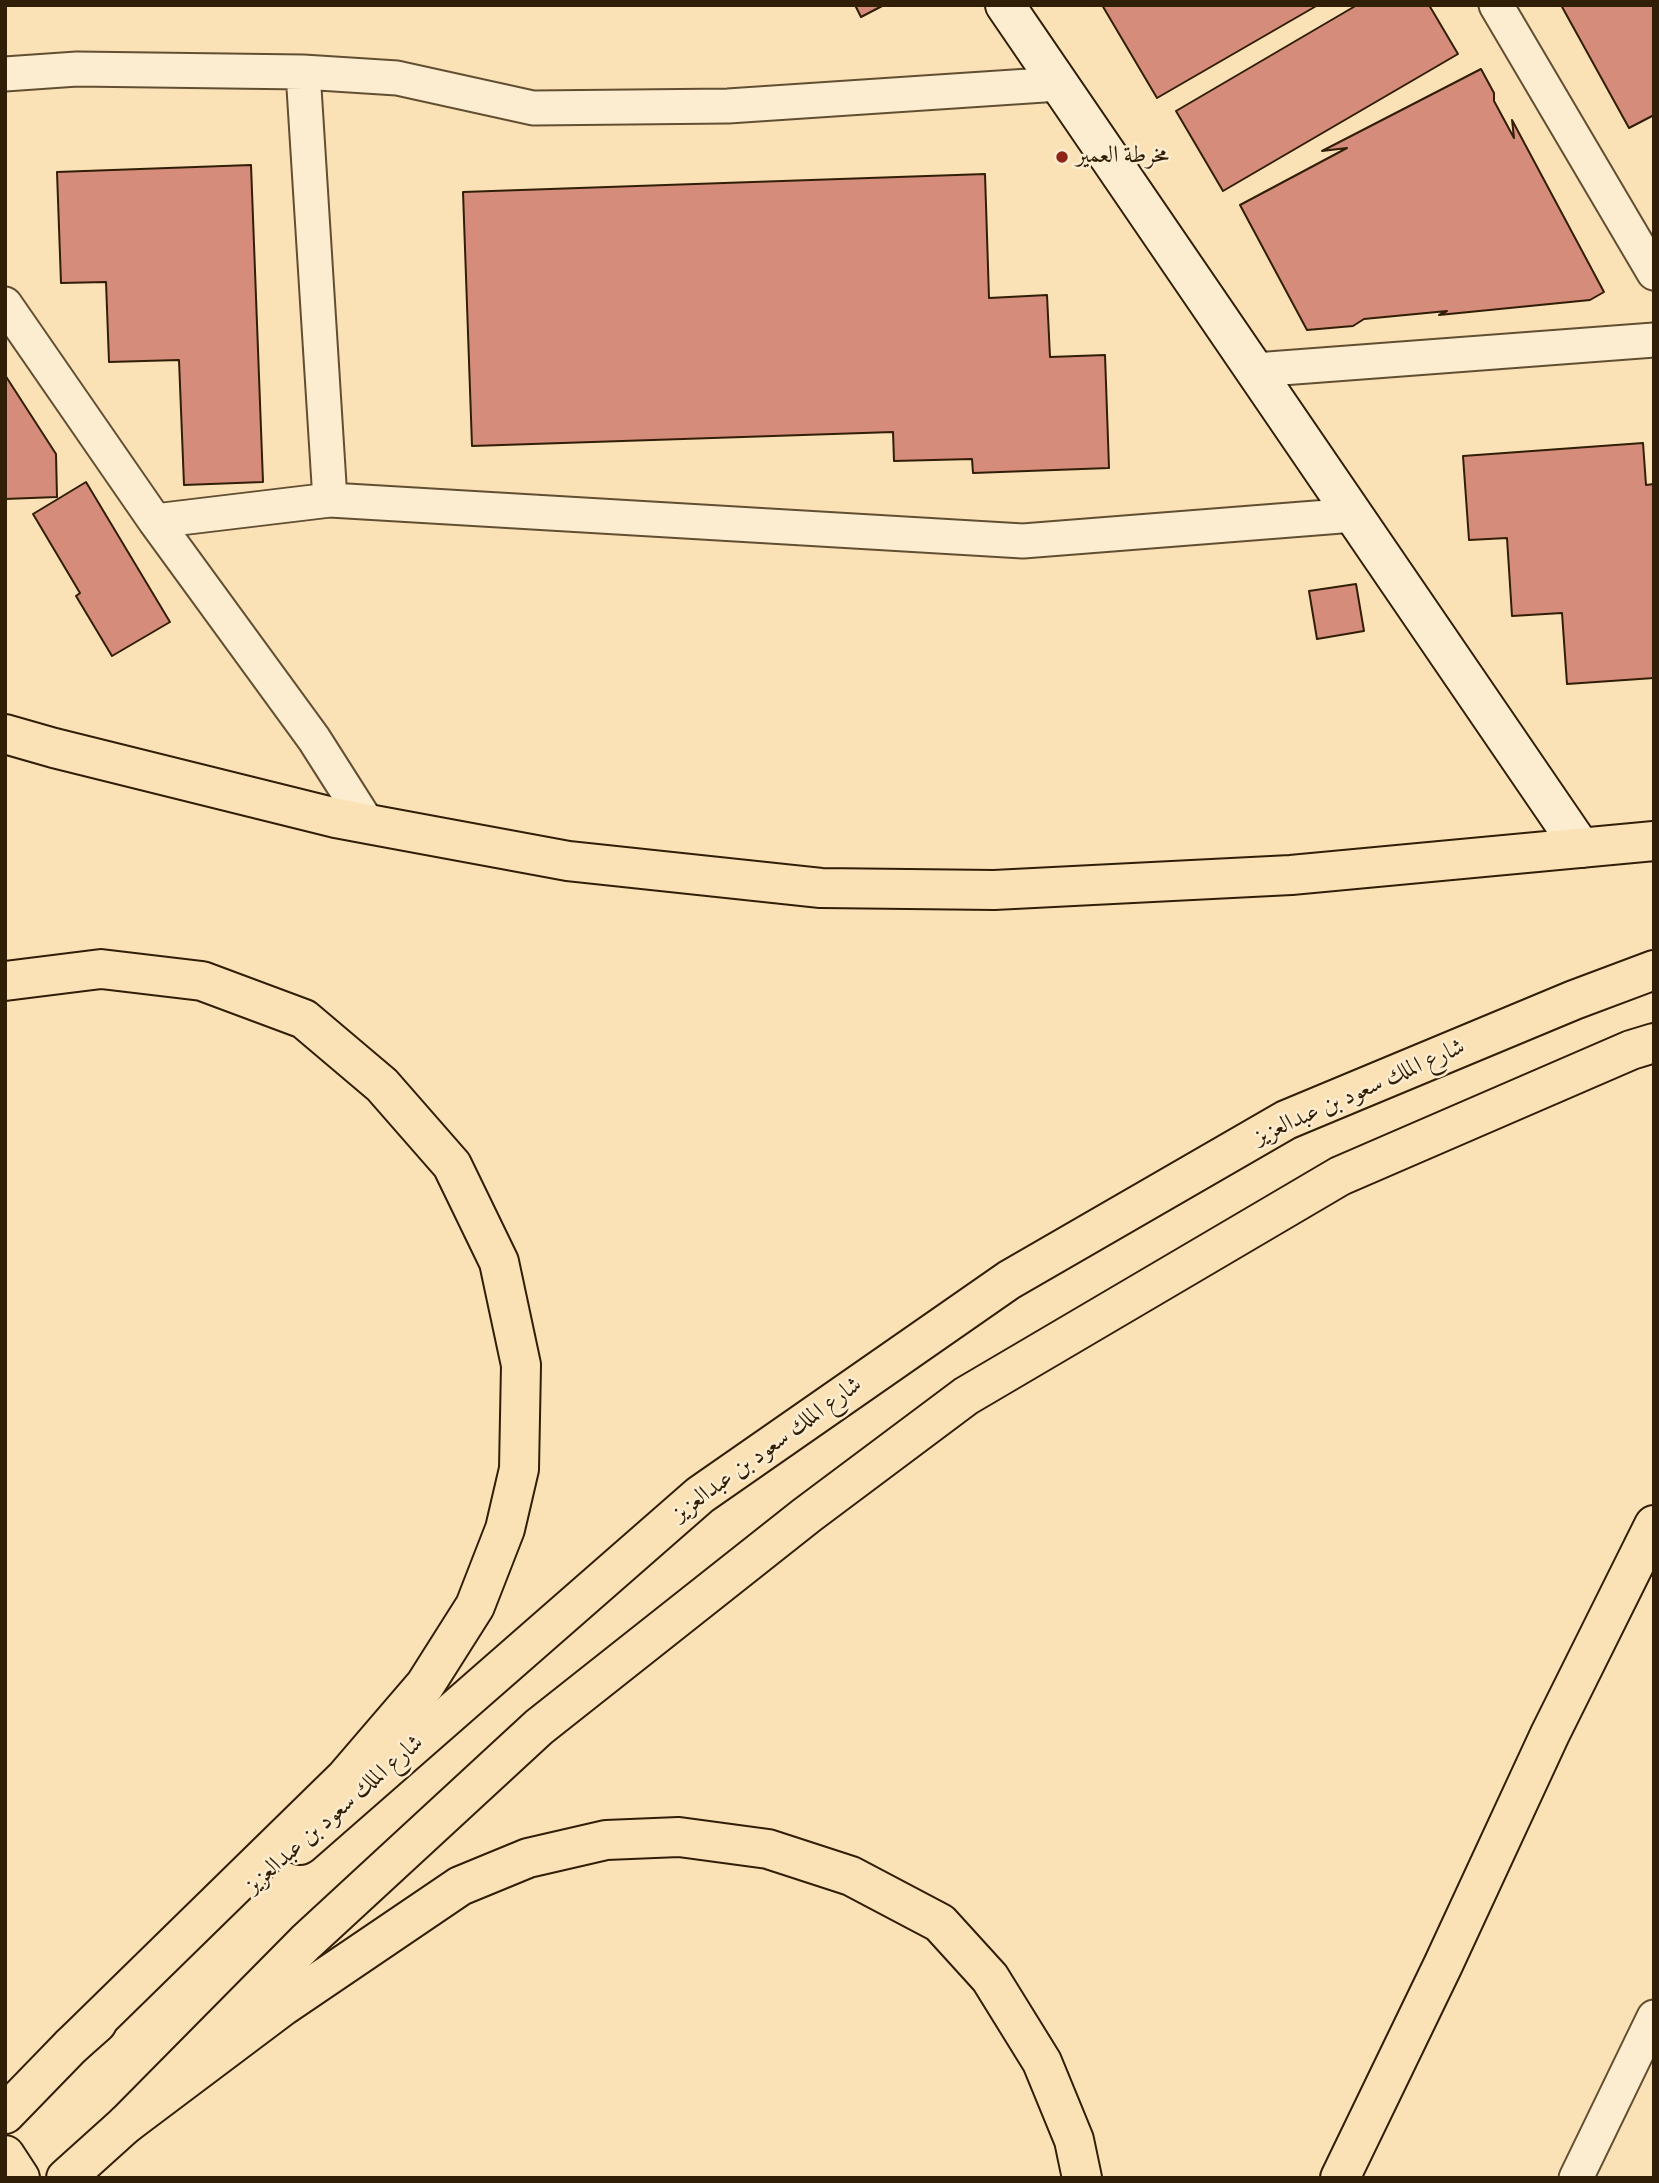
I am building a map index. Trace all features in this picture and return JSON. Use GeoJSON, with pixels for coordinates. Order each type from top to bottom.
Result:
{"type":"FeatureCollection","features":[{"type":"Feature","properties":{"kind":"main road"},"geometry":{"type":"LineString","coordinates":[[5,734],[336,818],[568,861],[821,888],[994,890],[1291,875],[1654,841]]}},
{"type":"Feature","properties":{"kind":"main road"},"geometry":{"type":"LineString","coordinates":[[5,981],[101,968],[202,981],[304,1019],[382,1085],[452,1165],[499,1262],[521,1365],[519,1469],[505,1529],[475,1606],[425,1685],[346,1777],[71,2046]]}},
{"type":"Feature","properties":{"kind":"main road","name":"شارع الملك سعود بن عبدالعزيز"},"geometry":{"type":"LineString","coordinates":[[5,2114],[71,2046],[700,1495],[1009,1280],[1286,1120],[1574,1000],[1654,970]]}},
{"type":"Feature","properties":{"kind":"main road"},"geometry":{"type":"LineString","coordinates":[[66,2178],[126,2124],[306,1942],[539,1727],[807,1515],[966,1396],[1340,1176],[1630,1050],[1654,1043]]}},
{"type":"Feature","properties":{"kind":"main road"},"geometry":{"type":"LineString","coordinates":[[1340,2178],[1556,1722],[1654,1525]]}},
{"type":"Feature","properties":{"kind":"main road"},"geometry":{"type":"LineString","coordinates":[[126,2124],[283,2006],[460,1886],[528,1858],[606,1840],[679,1837],[768,1849],[851,1875],[940,1923],[990,1978],[1042,2062],[1074,2140],[1082,2178]]}},
{"type":"Feature","properties":{"kind":"main road"},"geometry":{"type":"LineString","coordinates":[[1353,2178],[1443,1965]]}},
{"type":"Feature","properties":{"kind":"main road"},"geometry":{"type":"LineString","coordinates":[[5,2155],[20,2178]]}},
{"type":"Feature","properties":{"kind":"street"},"geometry":{"type":"LineString","coordinates":[[1005,5],[1581,848]]}},
{"type":"Feature","properties":{"kind":"street"},"geometry":{"type":"LineString","coordinates":[[1496,5],[1654,274]]}},
{"type":"Feature","properties":{"kind":"street"},"geometry":{"type":"LineString","coordinates":[[5,74],[77,69],[303,72],[397,78],[533,108],[727,106],[1059,84]]}},
{"type":"Feature","properties":{"kind":"street"},"geometry":{"type":"LineString","coordinates":[[303,72],[330,500]]}},
{"type":"Feature","properties":{"kind":"street"},"geometry":{"type":"LineString","coordinates":[[5,304],[155,521],[314,738],[368,824]]}},
{"type":"Feature","properties":{"kind":"street"},"geometry":{"type":"LineString","coordinates":[[1255,370],[1654,340]]}},
{"type":"Feature","properties":{"kind":"street"},"geometry":{"type":"LineString","coordinates":[[155,521],[330,500],[1023,541],[1354,515]]}},
{"type":"Feature","properties":{"kind":"street"},"geometry":{"type":"LineString","coordinates":[[1576,2178],[1654,2017]]}},
{"type":"Feature","properties":{"kind":"building"},"geometry":{"type":"Polygon","coordinates":[[[855,5],[884,5],[861,17],[855,5]]]}},
{"type":"Feature","properties":{"kind":"building"},"geometry":{"type":"Polygon","coordinates":[[[1102,5],[1318,5],[1157,98],[1102,5]]]}},
{"type":"Feature","properties":{"kind":"building"},"geometry":{"type":"Polygon","coordinates":[[[1357,5],[1429,5],[1458,54],[1223,191],[1176,111],[1357,5]]]}},
{"type":"Feature","properties":{"kind":"building"},"geometry":{"type":"Polygon","coordinates":[[[1561,5],[1654,5],[1654,115],[1629,128],[1561,5]]]}},
{"type":"Feature","properties":{"kind":"building"},"geometry":{"type":"Polygon","coordinates":[[[1481,69],[1514,138],[1512,120],[1604,292],[1590,300],[1439,315],[1447,311],[1364,319],[1353,326],[1307,330],[1240,205],[1347,148],[1322,151],[1481,69]]]}},
{"type":"Feature","properties":{"kind":"building"},"geometry":{"type":"Polygon","coordinates":[[[251,165],[263,482],[184,485],[179,360],[109,362],[106,282],[61,283],[57,172],[251,165]]]}},
{"type":"Feature","properties":{"kind":"building"},"geometry":{"type":"Polygon","coordinates":[[[985,174],[989,298],[1047,295],[1050,357],[1105,355],[1109,468],[973,473],[972,459],[894,461],[893,432],[472,446],[463,192],[985,174]]]}},
{"type":"Feature","properties":{"kind":"building"},"geometry":{"type":"Polygon","coordinates":[[[5,375],[56,454],[57,497],[5,499],[5,375]]]}},
{"type":"Feature","properties":{"kind":"building"},"geometry":{"type":"Polygon","coordinates":[[[1643,443],[1646,485],[1654,484],[1654,678],[1567,684],[1562,613],[1512,616],[1507,538],[1469,540],[1463,456],[1643,443]]]}},
{"type":"Feature","properties":{"kind":"building"},"geometry":{"type":"Polygon","coordinates":[[[86,482],[170,622],[112,656],[76,596],[80,593],[33,514],[86,482]]]}},
{"type":"Feature","properties":{"kind":"building"},"geometry":{"type":"Polygon","coordinates":[[[1356,584],[1364,631],[1317,639],[1309,591],[1356,584]]]}},
{"type":"Feature","properties":{"kind":"place","name":"مخرطة العمير"},"geometry":{"type":"Point","coordinates":[1062,157]}}]}
